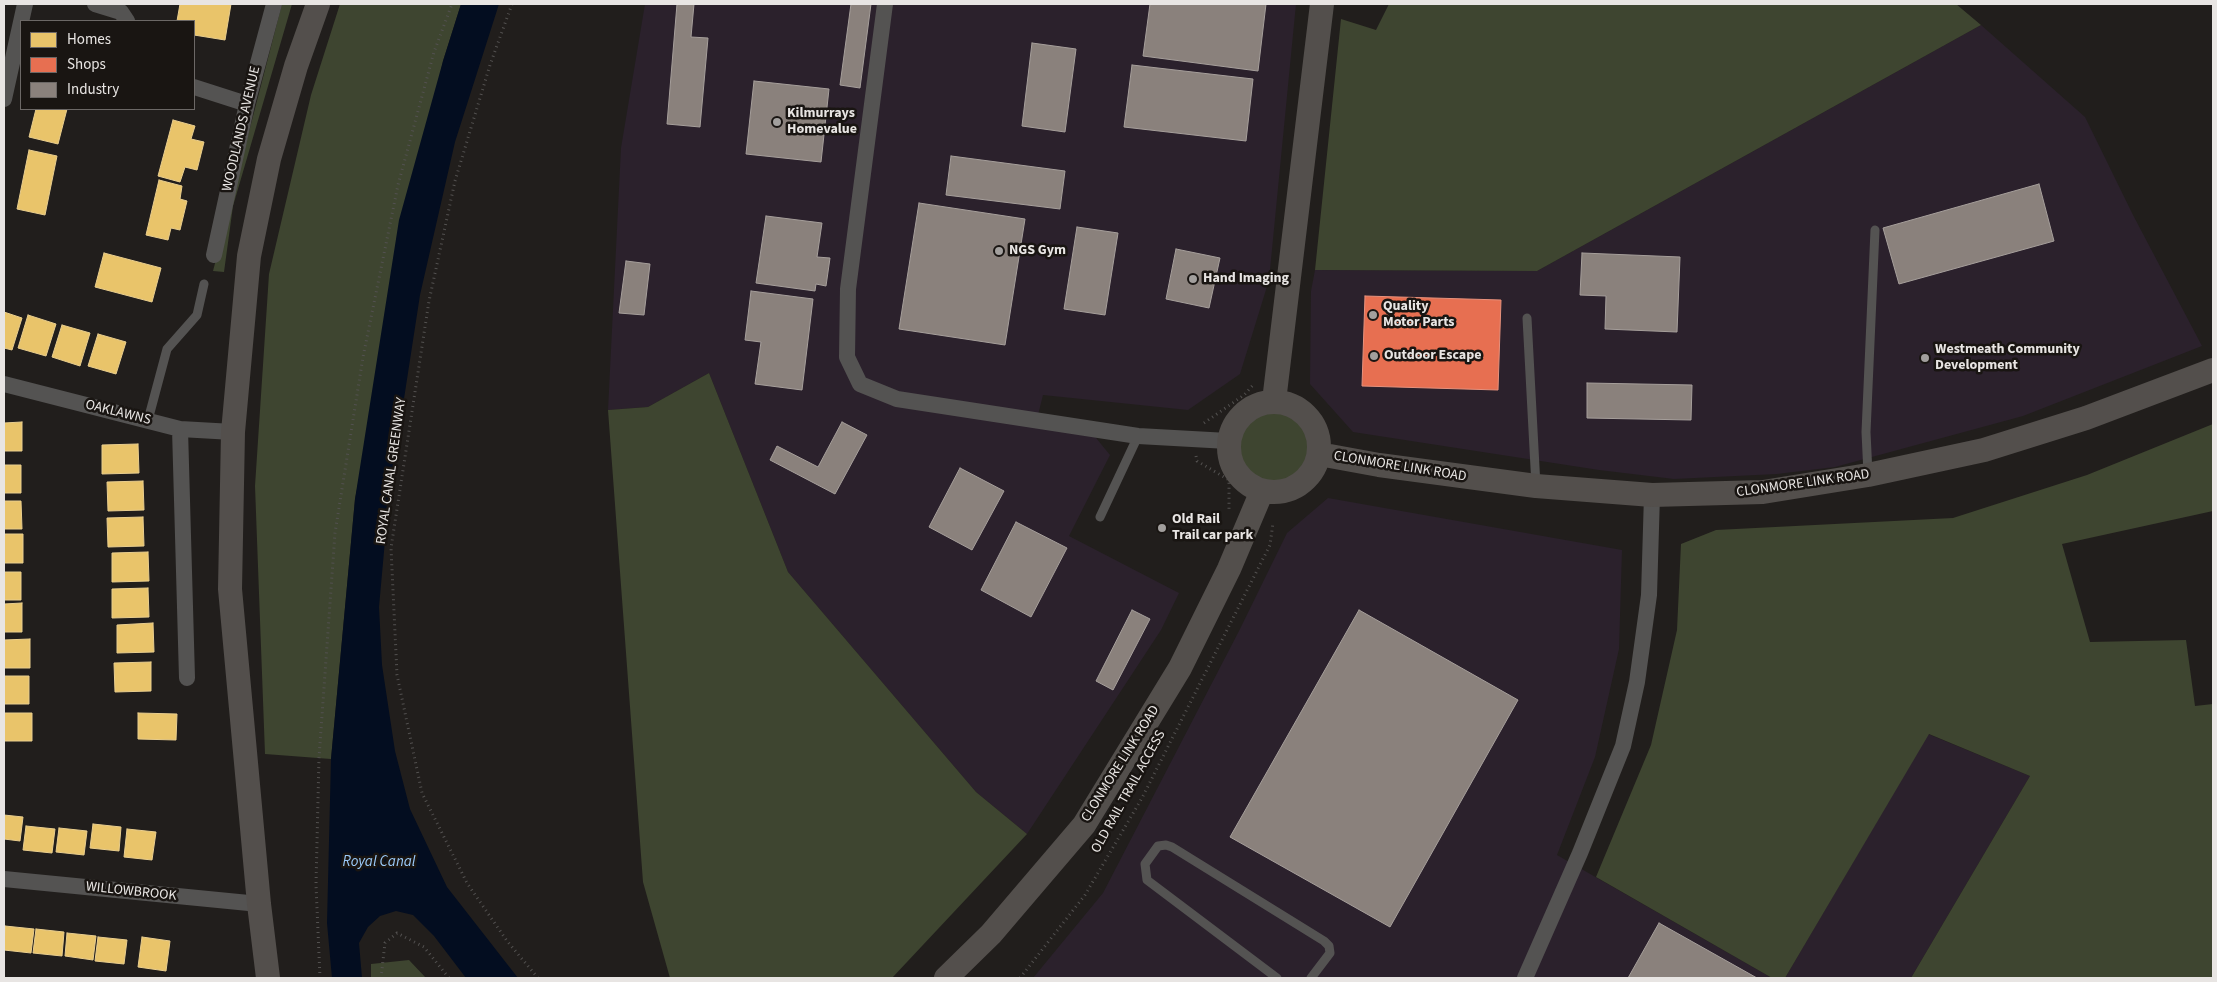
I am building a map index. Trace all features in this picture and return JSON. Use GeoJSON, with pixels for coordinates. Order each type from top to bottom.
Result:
{"type":"FeatureCollection","features":[{"type":"Feature","properties":{"kind":"main road"},"geometry":{"type":"LineString","coordinates":[[268,978],[259,904],[230,589],[233,432],[249,256],[269,159],[296,66],[318,4]]}},
{"type":"Feature","properties":{"kind":"main road"},"geometry":{"type":"LineString","coordinates":[[1274,401],[1322,4]]}},
{"type":"Feature","properties":{"kind":"main road","name":"CLONMORE LINK ROAD"},"geometry":{"type":"LineString","coordinates":[[1319,454],[1379,465],[1536,486],[1652,495],[1763,492],[1868,475],[1984,450],[2086,418],[2213,370]]}},
{"type":"Feature","properties":{"kind":"main road"},"geometry":{"type":"LineString","coordinates":[[1274,401],[1290,404],[1308,418],[1318,438],[1319,454],[1314,468],[1305,480],[1292,489],[1270,492],[1250,486],[1240,478],[1229,455],[1228,442],[1232,429],[1239,417],[1249,408],[1261,403],[1274,401]]}},
{"type":"Feature","properties":{"kind":"main road","name":"CLONMORE LINK ROAD"},"geometry":{"type":"LineString","coordinates":[[946,978],[990,934],[1084,825],[1180,668],[1270,492]]}},
{"type":"Feature","properties":{"kind":"street"},"geometry":{"type":"LineString","coordinates":[[22,20],[25,4]]}},
{"type":"Feature","properties":{"kind":"street"},"geometry":{"type":"LineString","coordinates":[[95,4],[121,12],[126,20]]}},
{"type":"Feature","properties":{"kind":"street","name":"WOODLANDS AVENUE"},"geometry":{"type":"LineString","coordinates":[[214,255],[247,104],[274,4]]}},
{"type":"Feature","properties":{"kind":"street"},"geometry":{"type":"LineString","coordinates":[[885,4],[848,289],[847,357],[860,384],[897,399],[1138,436],[1228,442]]}},
{"type":"Feature","properties":{"kind":"street"},"geometry":{"type":"LineString","coordinates":[[4,100],[20,27]]}},
{"type":"Feature","properties":{"kind":"street"},"geometry":{"type":"LineString","coordinates":[[195,87],[247,104]]}},
{"type":"Feature","properties":{"kind":"street","name":"OAKLAWNS"},"geometry":{"type":"LineString","coordinates":[[4,384],[180,429],[233,432]]}},
{"type":"Feature","properties":{"kind":"street"},"geometry":{"type":"LineString","coordinates":[[180,429],[187,678]]}},
{"type":"Feature","properties":{"kind":"street"},"geometry":{"type":"LineString","coordinates":[[1525,978],[1580,853],[1623,746],[1637,682],[1649,595],[1652,495]]}},
{"type":"Feature","properties":{"kind":"street","name":"WILLOWBROOK"},"geometry":{"type":"LineString","coordinates":[[4,880],[259,904]]}},
{"type":"Feature","properties":{"kind":"lane"},"geometry":{"type":"LineString","coordinates":[[1868,475],[1866,432],[1875,230]]}},
{"type":"Feature","properties":{"kind":"lane"},"geometry":{"type":"LineString","coordinates":[[148,420],[167,349],[197,315],[204,284]]}},
{"type":"Feature","properties":{"kind":"lane"},"geometry":{"type":"LineString","coordinates":[[1527,318],[1536,486]]}},
{"type":"Feature","properties":{"kind":"lane"},"geometry":{"type":"LineString","coordinates":[[1100,516],[1138,436]]}},
{"type":"Feature","properties":{"kind":"lane"},"geometry":{"type":"LineString","coordinates":[[1277,978],[1147,880],[1145,864],[1158,846],[1166,845],[1172,847],[1324,941],[1329,946],[1330,953],[1311,978]]}},
{"type":"Feature","properties":{"kind":"path"},"geometry":{"type":"LineString","coordinates":[[320,978],[316,885],[319,758],[336,533],[363,357],[398,185],[434,52],[452,4]]}},
{"type":"Feature","properties":{"kind":"path","name":"ROYAL CANAL GREENWAY"},"geometry":{"type":"LineString","coordinates":[[512,4],[490,66],[455,181],[429,301],[391,548],[397,675],[422,792],[467,883],[507,942],[538,978]]}},
{"type":"Feature","properties":{"kind":"path","name":"OLD RAIL TRAIL ACCESS"},"geometry":{"type":"LineString","coordinates":[[1020,978],[1085,895],[1142,798],[1270,545],[1270,492]]}},
{"type":"Feature","properties":{"kind":"path"},"geometry":{"type":"LineString","coordinates":[[381,978],[385,944],[397,933],[424,947],[449,978]]}},
{"type":"Feature","properties":{"kind":"shaded area"},"geometry":{"type":"Polygon","coordinates":[[[645,4],[1296,4],[1269,280],[1240,374],[1188,410],[1043,395],[1035,427],[1092,433],[1110,455],[1069,536],[1179,593],[1161,630],[1027,834],[976,792],[788,572],[709,373],[648,407],[608,410],[621,148],[645,4]]]}},
{"type":"Feature","properties":{"kind":"shaded area"},"geometry":{"type":"Polygon","coordinates":[[[1981,25],[2085,117],[2133,215],[2202,346],[2023,416],[1835,467],[1777,474],[1674,479],[1599,470],[1353,432],[1310,384],[1311,291],[1315,270],[1537,271],[1981,25]]]}},
{"type":"Feature","properties":{"kind":"shaded area"},"geometry":{"type":"Polygon","coordinates":[[[1328,498],[1622,550],[1619,649],[1595,757],[1557,855],[1772,978],[1033,978],[1103,893],[1239,631],[1287,533],[1328,498]]]}},
{"type":"Feature","properties":{"kind":"shaded area"},"geometry":{"type":"Polygon","coordinates":[[[1928,734],[2030,776],[1911,978],[1785,978],[1928,734]]]}},
{"type":"Feature","properties":{"kind":"green space"},"geometry":{"type":"Polygon","coordinates":[[[282,4],[292,4],[233,206],[224,272],[213,271],[282,4]]]}},
{"type":"Feature","properties":{"kind":"green space"},"geometry":{"type":"Polygon","coordinates":[[[340,4],[461,4],[443,61],[355,499],[331,759],[265,754],[255,486],[269,274],[311,95],[340,4]]]}},
{"type":"Feature","properties":{"kind":"green space"},"geometry":{"type":"Polygon","coordinates":[[[1389,4],[1956,4],[1981,25],[1537,271],[1315,270],[1341,19],[1376,30],[1389,4]]]}},
{"type":"Feature","properties":{"kind":"green space"},"geometry":{"type":"Polygon","coordinates":[[[709,373],[788,572],[976,792],[1027,834],[892,978],[670,978],[643,882],[608,410],[648,407],[709,373]]]}},
{"type":"Feature","properties":{"kind":"green space"},"geometry":{"type":"Polygon","coordinates":[[[1274,413],[1287,416],[1299,423],[1306,435],[1309,448],[1306,461],[1299,473],[1287,480],[1274,483],[1261,480],[1249,473],[1242,461],[1239,448],[1242,435],[1249,423],[1261,416],[1274,413]]]}},
{"type":"Feature","properties":{"kind":"green space"},"geometry":{"type":"Polygon","coordinates":[[[2213,424],[2213,511],[2062,544],[2090,642],[2186,640],[2195,706],[2213,704],[2213,978],[1911,978],[2030,776],[1929,734],[1785,978],[1772,978],[1596,877],[1651,745],[1677,630],[1681,544],[1716,530],[1953,518],[2087,475],[2213,424]]]}},
{"type":"Feature","properties":{"kind":"green space"},"geometry":{"type":"Polygon","coordinates":[[[409,960],[426,978],[371,978],[371,964],[409,960]]]}},
{"type":"Feature","properties":{"kind":"water","name":"Royal Canal"},"geometry":{"type":"Polygon","coordinates":[[[461,4],[499,4],[455,142],[420,295],[389,496],[379,607],[382,665],[395,751],[410,809],[447,887],[518,978],[466,978],[434,936],[413,915],[396,911],[380,916],[368,927],[359,943],[362,978],[332,978],[327,923],[331,759],[355,499],[399,220],[443,61],[461,4]]]}},
{"type":"Feature","properties":{"kind":"building: Homes"},"geometry":{"type":"Polygon","coordinates":[[[180,4],[231,4],[225,40],[195,35],[195,20],[177,20],[180,4]]]}},
{"type":"Feature","properties":{"kind":"building: Homes"},"geometry":{"type":"Polygon","coordinates":[[[36,110],[67,110],[58,144],[29,137],[36,110]]]}},
{"type":"Feature","properties":{"kind":"building: Homes"},"geometry":{"type":"Polygon","coordinates":[[[173,120],[195,126],[191,139],[204,142],[197,170],[185,167],[180,182],[158,176],[173,120]]]}},
{"type":"Feature","properties":{"kind":"building: Homes"},"geometry":{"type":"Polygon","coordinates":[[[29,150],[57,156],[45,215],[17,209],[29,150]]]}},
{"type":"Feature","properties":{"kind":"building: Homes"},"geometry":{"type":"Polygon","coordinates":[[[159,180],[182,186],[180,199],[187,201],[180,230],[171,228],[168,240],[146,235],[159,180]]]}},
{"type":"Feature","properties":{"kind":"building: Homes"},"geometry":{"type":"Polygon","coordinates":[[[104,253],[161,268],[152,302],[95,287],[104,253]]]}},
{"type":"Feature","properties":{"kind":"building: Homes"},"geometry":{"type":"Polygon","coordinates":[[[4,312],[22,318],[12,350],[4,348],[4,312]]]}},
{"type":"Feature","properties":{"kind":"building: Homes"},"geometry":{"type":"Polygon","coordinates":[[[28,315],[56,324],[46,356],[18,348],[28,315]]]}},
{"type":"Feature","properties":{"kind":"building: Homes"},"geometry":{"type":"Polygon","coordinates":[[[62,325],[90,333],[80,366],[52,357],[62,325]]]}},
{"type":"Feature","properties":{"kind":"building: Homes"},"geometry":{"type":"Polygon","coordinates":[[[98,334],[126,342],[116,374],[88,366],[98,334]]]}},
{"type":"Feature","properties":{"kind":"building: Homes"},"geometry":{"type":"Polygon","coordinates":[[[22,422],[22,451],[4,451],[4,423],[22,422]]]}},
{"type":"Feature","properties":{"kind":"building: Homes"},"geometry":{"type":"Polygon","coordinates":[[[138,444],[139,473],[102,474],[102,445],[138,444]]]}},
{"type":"Feature","properties":{"kind":"building: Homes"},"geometry":{"type":"Polygon","coordinates":[[[4,465],[21,465],[21,493],[4,493],[4,465]]]}},
{"type":"Feature","properties":{"kind":"building: Homes"},"geometry":{"type":"Polygon","coordinates":[[[143,481],[144,510],[108,511],[107,482],[143,481]]]}},
{"type":"Feature","properties":{"kind":"building: Homes"},"geometry":{"type":"Polygon","coordinates":[[[4,501],[21,501],[22,529],[4,529],[4,501]]]}},
{"type":"Feature","properties":{"kind":"building: Homes"},"geometry":{"type":"Polygon","coordinates":[[[143,517],[144,546],[108,547],[107,518],[143,517]]]}},
{"type":"Feature","properties":{"kind":"building: Homes"},"geometry":{"type":"Polygon","coordinates":[[[4,534],[23,534],[23,563],[4,563],[4,534]]]}},
{"type":"Feature","properties":{"kind":"building: Homes"},"geometry":{"type":"Polygon","coordinates":[[[148,552],[149,581],[112,582],[112,553],[148,552]]]}},
{"type":"Feature","properties":{"kind":"building: Homes"},"geometry":{"type":"Polygon","coordinates":[[[4,572],[21,572],[21,600],[4,600],[4,572]]]}},
{"type":"Feature","properties":{"kind":"building: Homes"},"geometry":{"type":"Polygon","coordinates":[[[148,588],[149,617],[112,618],[112,589],[148,588]]]}},
{"type":"Feature","properties":{"kind":"building: Homes"},"geometry":{"type":"Polygon","coordinates":[[[22,603],[22,632],[4,632],[4,604],[22,603]]]}},
{"type":"Feature","properties":{"kind":"building: Homes"},"geometry":{"type":"Polygon","coordinates":[[[153,623],[154,652],[117,653],[117,625],[153,623]]]}},
{"type":"Feature","properties":{"kind":"building: Homes"},"geometry":{"type":"Polygon","coordinates":[[[30,639],[30,668],[4,668],[4,640],[30,639]]]}},
{"type":"Feature","properties":{"kind":"building: Homes"},"geometry":{"type":"Polygon","coordinates":[[[151,662],[151,691],[115,692],[114,663],[151,662]]]}},
{"type":"Feature","properties":{"kind":"building: Homes"},"geometry":{"type":"Polygon","coordinates":[[[4,676],[29,676],[29,704],[4,704],[4,676]]]}},
{"type":"Feature","properties":{"kind":"building: Homes"},"geometry":{"type":"Polygon","coordinates":[[[4,713],[32,713],[32,741],[4,741],[4,713]]]}},
{"type":"Feature","properties":{"kind":"building: Homes"},"geometry":{"type":"Polygon","coordinates":[[[138,713],[177,714],[176,740],[138,739],[138,713]]]}},
{"type":"Feature","properties":{"kind":"building: Homes"},"geometry":{"type":"Polygon","coordinates":[[[4,815],[23,817],[20,841],[4,839],[4,815]]]}},
{"type":"Feature","properties":{"kind":"building: Homes"},"geometry":{"type":"Polygon","coordinates":[[[93,824],[121,827],[119,851],[90,848],[93,824]]]}},
{"type":"Feature","properties":{"kind":"building: Homes"},"geometry":{"type":"Polygon","coordinates":[[[26,826],[55,829],[52,853],[23,850],[26,826]]]}},
{"type":"Feature","properties":{"kind":"building: Homes"},"geometry":{"type":"Polygon","coordinates":[[[59,828],[87,831],[84,855],[56,852],[59,828]]]}},
{"type":"Feature","properties":{"kind":"building: Homes"},"geometry":{"type":"Polygon","coordinates":[[[127,829],[156,832],[152,860],[124,857],[127,829]]]}},
{"type":"Feature","properties":{"kind":"building: Homes"},"geometry":{"type":"Polygon","coordinates":[[[5,926],[34,929],[31,953],[4,950],[5,926]]]}},
{"type":"Feature","properties":{"kind":"building: Homes"},"geometry":{"type":"Polygon","coordinates":[[[36,929],[64,932],[62,956],[33,953],[36,929]]]}},
{"type":"Feature","properties":{"kind":"building: Homes"},"geometry":{"type":"Polygon","coordinates":[[[67,933],[96,936],[93,960],[65,956],[67,933]]]}},
{"type":"Feature","properties":{"kind":"building: Homes"},"geometry":{"type":"Polygon","coordinates":[[[98,937],[127,940],[124,964],[95,961],[98,937]]]}},
{"type":"Feature","properties":{"kind":"building: Homes"},"geometry":{"type":"Polygon","coordinates":[[[142,937],[170,941],[166,971],[138,967],[142,937]]]}},
{"type":"Feature","properties":{"kind":"building: Shops"},"geometry":{"type":"Polygon","coordinates":[[[1365,296],[1501,300],[1498,390],[1362,386],[1365,296]]]}},
{"type":"Feature","properties":{"kind":"building: Industry"},"geometry":{"type":"Polygon","coordinates":[[[677,4],[694,4],[691,37],[708,38],[700,127],[667,124],[677,4]]]}},
{"type":"Feature","properties":{"kind":"building: Industry"},"geometry":{"type":"Polygon","coordinates":[[[851,4],[871,4],[860,88],[840,85],[851,4]]]}},
{"type":"Feature","properties":{"kind":"building: Industry"},"geometry":{"type":"Polygon","coordinates":[[[1150,4],[1266,4],[1258,71],[1143,56],[1150,4]]]}},
{"type":"Feature","properties":{"kind":"building: Industry"},"geometry":{"type":"Polygon","coordinates":[[[1032,43],[1076,49],[1065,132],[1022,126],[1032,43]]]}},
{"type":"Feature","properties":{"kind":"building: Industry"},"geometry":{"type":"Polygon","coordinates":[[[1132,65],[1253,79],[1246,141],[1124,127],[1132,65]]]}},
{"type":"Feature","properties":{"kind":"building: Industry"},"geometry":{"type":"Polygon","coordinates":[[[754,81],[829,89],[821,162],[746,154],[754,81]]]}},
{"type":"Feature","properties":{"kind":"building: Industry"},"geometry":{"type":"Polygon","coordinates":[[[951,156],[1065,171],[1060,209],[946,195],[951,156]]]}},
{"type":"Feature","properties":{"kind":"building: Industry"},"geometry":{"type":"Polygon","coordinates":[[[2039,184],[2054,241],[1899,284],[1883,228],[2039,184]]]}},
{"type":"Feature","properties":{"kind":"building: Industry"},"geometry":{"type":"Polygon","coordinates":[[[919,203],[1025,219],[1005,345],[899,329],[919,203]]]}},
{"type":"Feature","properties":{"kind":"building: Industry"},"geometry":{"type":"Polygon","coordinates":[[[766,216],[822,223],[817,257],[830,258],[826,286],[816,284],[815,291],[756,283],[766,216]]]}},
{"type":"Feature","properties":{"kind":"building: Industry"},"geometry":{"type":"Polygon","coordinates":[[[1077,227],[1118,233],[1105,315],[1064,309],[1077,227]]]}},
{"type":"Feature","properties":{"kind":"building: Industry","name":"Hand Imaging"},"geometry":{"type":"Polygon","coordinates":[[[1176,249],[1220,258],[1209,308],[1166,299],[1176,249]]]}},
{"type":"Feature","properties":{"kind":"building: Industry"},"geometry":{"type":"Polygon","coordinates":[[[1582,253],[1680,257],[1677,332],[1605,329],[1606,296],[1580,295],[1582,253]]]}},
{"type":"Feature","properties":{"kind":"building: Industry"},"geometry":{"type":"Polygon","coordinates":[[[626,261],[650,264],[644,315],[619,313],[626,261]]]}},
{"type":"Feature","properties":{"kind":"building: Industry"},"geometry":{"type":"Polygon","coordinates":[[[751,291],[813,299],[802,390],[755,384],[761,342],[745,340],[751,291]]]}},
{"type":"Feature","properties":{"kind":"building: Industry"},"geometry":{"type":"Polygon","coordinates":[[[1587,383],[1692,385],[1691,420],[1587,418],[1587,383]]]}},
{"type":"Feature","properties":{"kind":"building: Industry"},"geometry":{"type":"Polygon","coordinates":[[[842,422],[867,435],[835,494],[770,460],[777,446],[818,467],[842,422]]]}},
{"type":"Feature","properties":{"kind":"building: Industry"},"geometry":{"type":"Polygon","coordinates":[[[960,468],[1004,491],[972,550],[929,527],[960,468]]]}},
{"type":"Feature","properties":{"kind":"building: Industry"},"geometry":{"type":"Polygon","coordinates":[[[1016,522],[1067,548],[1031,617],[981,590],[1016,522]]]}},
{"type":"Feature","properties":{"kind":"building: Industry"},"geometry":{"type":"Polygon","coordinates":[[[1132,610],[1150,619],[1113,690],[1096,681],[1132,610]]]}},
{"type":"Feature","properties":{"kind":"building: Industry"},"geometry":{"type":"Polygon","coordinates":[[[1359,610],[1518,700],[1390,927],[1230,837],[1359,610]]]}},
{"type":"Feature","properties":{"kind":"building: Industry"},"geometry":{"type":"Polygon","coordinates":[[[1659,923],[1757,978],[1628,978],[1659,923]]]}},
{"type":"Feature","properties":{"kind":"place","name":"Kilmurrays Homevalue"},"geometry":{"type":"Point","coordinates":[777,122]}},
{"type":"Feature","properties":{"kind":"place","name":"NGS Gym"},"geometry":{"type":"Point","coordinates":[999,251]}},
{"type":"Feature","properties":{"kind":"place","name":"Hand Imaging"},"geometry":{"type":"Point","coordinates":[1193,279]}},
{"type":"Feature","properties":{"kind":"place","name":"Quality Motor Parts"},"geometry":{"type":"Point","coordinates":[1373,315]}},
{"type":"Feature","properties":{"kind":"place","name":"Outdoor Escape"},"geometry":{"type":"Point","coordinates":[1374,356]}},
{"type":"Feature","properties":{"kind":"place","name":"Westmeath Community Development"},"geometry":{"type":"Point","coordinates":[1925,358]}},
{"type":"Feature","properties":{"kind":"place","name":"Old Rail Trail car park"},"geometry":{"type":"Point","coordinates":[1162,528]}}]}
